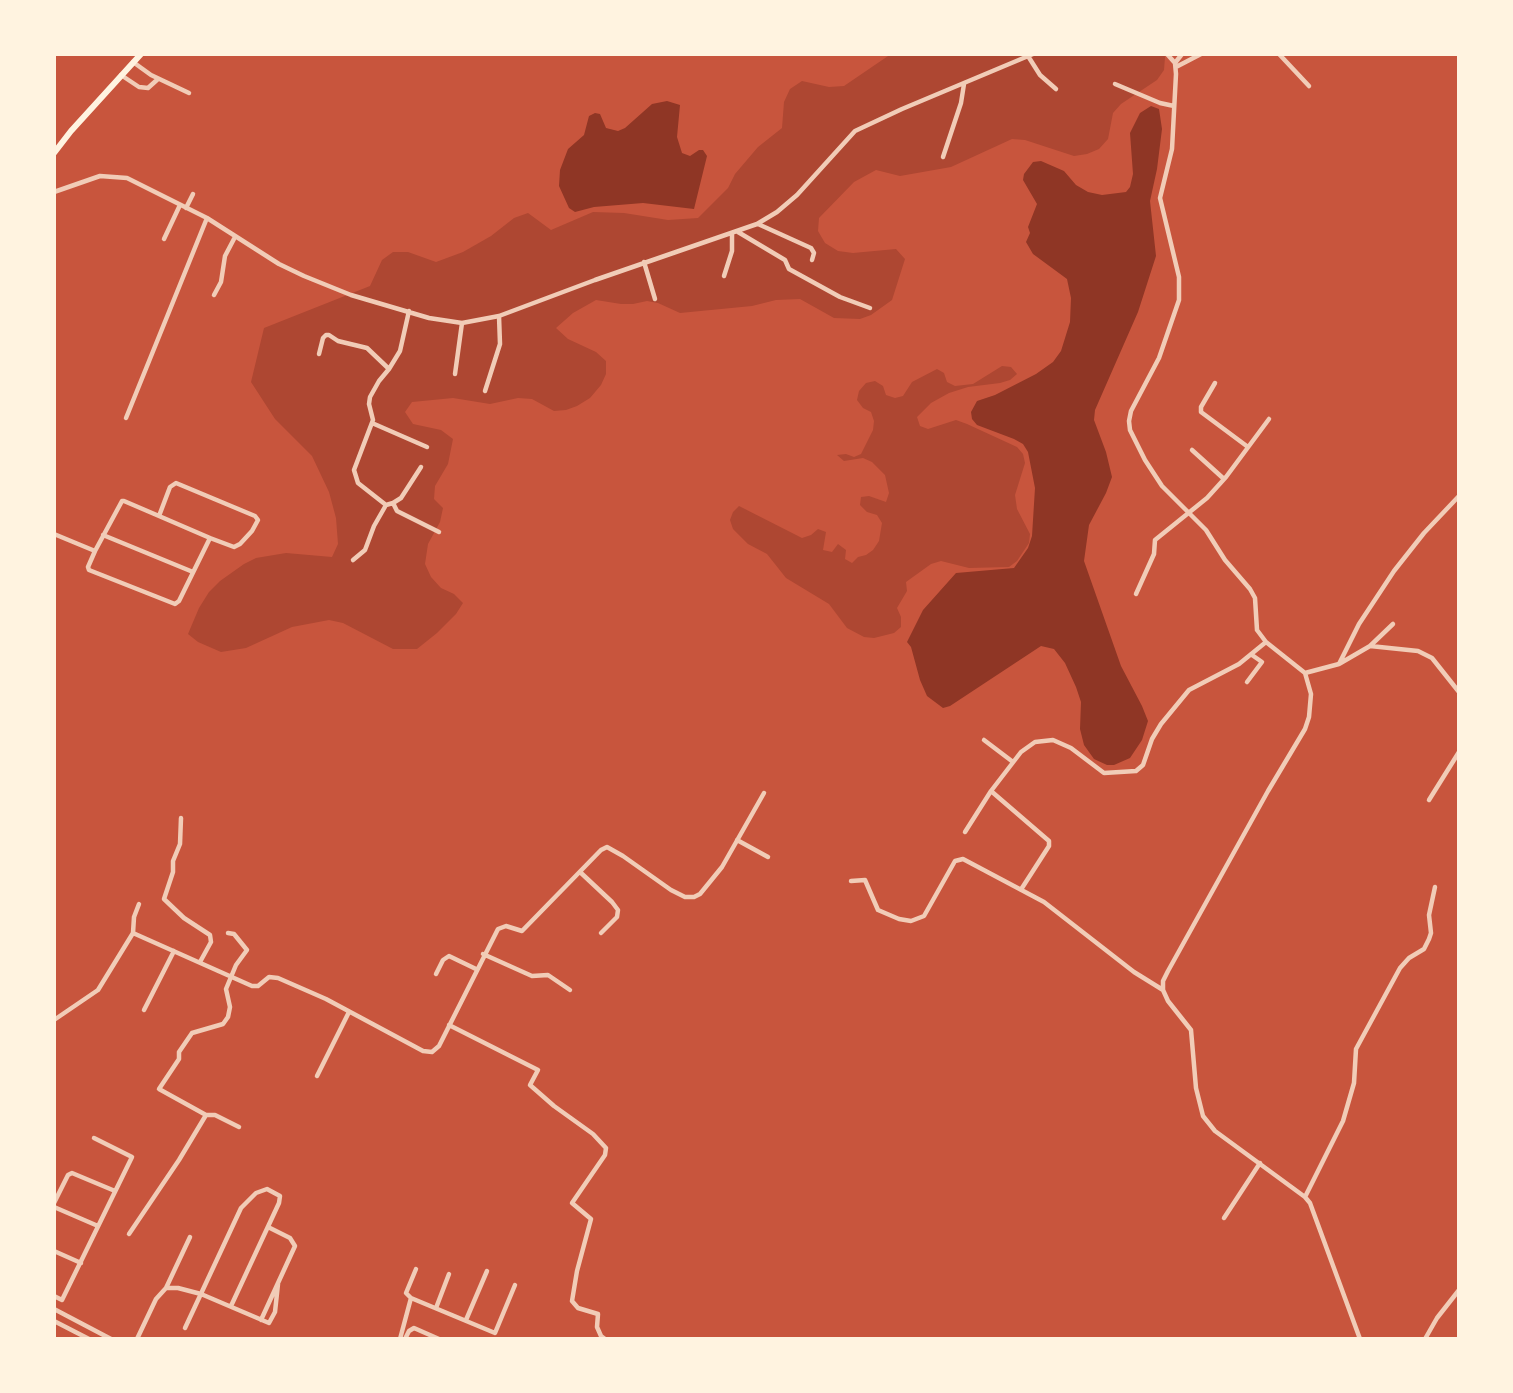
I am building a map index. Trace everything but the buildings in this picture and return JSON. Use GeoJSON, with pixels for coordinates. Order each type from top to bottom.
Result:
{"type":"FeatureCollection","features":[{"type":"Feature","properties":{"kind":"main road"},"geometry":{"type":"LineString","coordinates":[[54,153],[141,54]]}},
{"type":"Feature","properties":{"kind":"street"},"geometry":{"type":"LineString","coordinates":[[1167,54],[1176,65]]}},
{"type":"Feature","properties":{"kind":"street"},"geometry":{"type":"LineString","coordinates":[[1163,990],[1168,971],[1305,729],[1311,694],[1305,673],[1266,642],[1257,630],[1255,598],[1250,589],[1225,560],[1206,530],[1172,497],[1154,474],[1135,442],[1129,421],[1131,411],[1159,358],[1179,300],[1179,277],[1160,198],[1172,149],[1176,65],[1182,54]]}},
{"type":"Feature","properties":{"kind":"street"},"geometry":{"type":"LineString","coordinates":[[1176,65],[1201,54]]}},
{"type":"Feature","properties":{"kind":"street"},"geometry":{"type":"LineString","coordinates":[[1279,54],[1310,86]]}},
{"type":"Feature","properties":{"kind":"street"},"geometry":{"type":"LineString","coordinates":[[54,192],[90,178],[119,176],[135,181],[207,218],[279,264],[304,276],[351,295],[429,318],[462,323],[499,316],[644,262],[757,224],[797,195],[855,131],[1031,55],[1041,75],[1056,89]]}},
{"type":"Feature","properties":{"kind":"street"},"geometry":{"type":"LineString","coordinates":[[133,62],[158,79],[189,93]]}},
{"type":"Feature","properties":{"kind":"street"},"geometry":{"type":"LineString","coordinates":[[121,75],[139,87],[148,88],[158,79]]}},
{"type":"Feature","properties":{"kind":"street"},"geometry":{"type":"LineString","coordinates":[[943,157],[961,103],[964,84]]}},
{"type":"Feature","properties":{"kind":"street"},"geometry":{"type":"LineString","coordinates":[[1115,84],[1172,106]]}},
{"type":"Feature","properties":{"kind":"street"},"geometry":{"type":"LineString","coordinates":[[186,208],[193,194]]}},
{"type":"Feature","properties":{"kind":"street"},"geometry":{"type":"LineString","coordinates":[[164,239],[180,205]]}},
{"type":"Feature","properties":{"kind":"street"},"geometry":{"type":"LineString","coordinates":[[126,418],[207,218]]}},
{"type":"Feature","properties":{"kind":"street"},"geometry":{"type":"LineString","coordinates":[[757,224],[811,248],[814,253],[812,260]]}},
{"type":"Feature","properties":{"kind":"street"},"geometry":{"type":"LineString","coordinates":[[724,276],[735,232]]}},
{"type":"Feature","properties":{"kind":"street"},"geometry":{"type":"LineString","coordinates":[[735,232],[785,260],[789,269],[840,297],[870,308]]}},
{"type":"Feature","properties":{"kind":"street"},"geometry":{"type":"LineString","coordinates":[[215,295],[221,282],[225,256],[235,237]]}},
{"type":"Feature","properties":{"kind":"street"},"geometry":{"type":"LineString","coordinates":[[644,262],[655,299]]}},
{"type":"Feature","properties":{"kind":"street"},"geometry":{"type":"LineString","coordinates":[[386,505],[362,488],[354,478],[355,463],[372,423],[370,397],[400,351],[409,311]]}},
{"type":"Feature","properties":{"kind":"street"},"geometry":{"type":"LineString","coordinates":[[485,391],[500,344],[499,316]]}},
{"type":"Feature","properties":{"kind":"street"},"geometry":{"type":"LineString","coordinates":[[455,374],[462,323]]}},
{"type":"Feature","properties":{"kind":"street"},"geometry":{"type":"LineString","coordinates":[[319,354],[323,338],[330,335],[338,341],[367,348],[389,369]]}},
{"type":"Feature","properties":{"kind":"street"},"geometry":{"type":"LineString","coordinates":[[1215,383],[1200,412],[1248,447]]}},
{"type":"Feature","properties":{"kind":"street"},"geometry":{"type":"LineString","coordinates":[[1136,594],[1154,554],[1155,540],[1207,498],[1269,419]]}},
{"type":"Feature","properties":{"kind":"street"},"geometry":{"type":"LineString","coordinates":[[372,423],[426,447]]}},
{"type":"Feature","properties":{"kind":"street"},"geometry":{"type":"LineString","coordinates":[[1192,450],[1224,479]]}},
{"type":"Feature","properties":{"kind":"street"},"geometry":{"type":"LineString","coordinates":[[353,560],[365,550],[373,526],[386,505],[401,498],[421,467]]}},
{"type":"Feature","properties":{"kind":"street"},"geometry":{"type":"LineString","coordinates":[[159,516],[170,487],[176,483],[255,516],[258,520],[252,531],[236,547],[121,502],[88,566],[91,571],[173,604],[178,602],[210,538]]}},
{"type":"Feature","properties":{"kind":"street"},"geometry":{"type":"LineString","coordinates":[[1339,664],[1359,624],[1386,582],[1410,549],[1459,496]]}},
{"type":"Feature","properties":{"kind":"street"},"geometry":{"type":"LineString","coordinates":[[393,503],[397,511],[439,532]]}},
{"type":"Feature","properties":{"kind":"street"},"geometry":{"type":"LineString","coordinates":[[54,534],[95,551]]}},
{"type":"Feature","properties":{"kind":"street"},"geometry":{"type":"LineString","coordinates":[[103,535],[193,572]]}},
{"type":"Feature","properties":{"kind":"street"},"geometry":{"type":"LineString","coordinates":[[1305,673],[1339,664],[1370,646],[1394,624]]}},
{"type":"Feature","properties":{"kind":"street"},"geometry":{"type":"LineString","coordinates":[[965,832],[991,791],[1029,745],[1048,739],[1072,748],[1104,774],[1136,771],[1143,765],[1152,739],[1161,724],[1189,690],[1239,664],[1266,642]]}},
{"type":"Feature","properties":{"kind":"street"},"geometry":{"type":"LineString","coordinates":[[1370,646],[1426,654],[1459,692]]}},
{"type":"Feature","properties":{"kind":"street"},"geometry":{"type":"LineString","coordinates":[[1247,682],[1262,662],[1252,655]]}},
{"type":"Feature","properties":{"kind":"street"},"geometry":{"type":"LineString","coordinates":[[984,740],[1013,762]]}},
{"type":"Feature","properties":{"kind":"street"},"geometry":{"type":"LineString","coordinates":[[1429,800],[1459,752]]}},
{"type":"Feature","properties":{"kind":"street"},"geometry":{"type":"LineString","coordinates":[[991,791],[1049,841],[1049,846],[1021,888]]}},
{"type":"Feature","properties":{"kind":"street"},"geometry":{"type":"LineString","coordinates":[[133,933],[254,987],[270,977],[278,978],[426,1052],[432,1052],[449,1026],[483,954],[498,929],[506,926],[522,931],[607,847],[671,890],[685,897],[700,894],[722,866],[764,793]]}},
{"type":"Feature","properties":{"kind":"street"},"geometry":{"type":"LineString","coordinates":[[181,818],[180,844],[173,860],[173,872],[164,899],[184,918],[210,935],[211,942],[200,962]]}},
{"type":"Feature","properties":{"kind":"street"},"geometry":{"type":"LineString","coordinates":[[737,840],[768,857]]}},
{"type":"Feature","properties":{"kind":"street"},"geometry":{"type":"LineString","coordinates":[[851,881],[865,880],[878,910],[899,919],[911,920],[924,916],[958,859],[967,860],[1021,888],[1060,913],[1133,972],[1163,990],[1168,1001],[1191,1030],[1196,1088],[1203,1116],[1215,1131],[1310,1203],[1360,1339]]}},
{"type":"Feature","properties":{"kind":"street"},"geometry":{"type":"LineString","coordinates":[[580,872],[618,910],[617,918],[601,933]]}},
{"type":"Feature","properties":{"kind":"street"},"geometry":{"type":"LineString","coordinates":[[1305,1197],[1343,1121],[1354,1083],[1356,1049],[1399,968],[1409,958],[1424,950],[1429,939],[1429,915],[1436,887]]}},
{"type":"Feature","properties":{"kind":"street"},"geometry":{"type":"LineString","coordinates":[[54,1020],[98,989],[133,933],[134,917],[139,904]]}},
{"type":"Feature","properties":{"kind":"street"},"geometry":{"type":"LineString","coordinates":[[228,933],[234,934],[247,950],[225,992],[230,1007],[225,1023],[192,1033],[178,1053],[179,1059],[159,1088],[206,1115],[215,1115],[239,1126]]}},
{"type":"Feature","properties":{"kind":"street"},"geometry":{"type":"LineString","coordinates":[[144,1010],[174,951]]}},
{"type":"Feature","properties":{"kind":"street"},"geometry":{"type":"LineString","coordinates":[[483,954],[532,976],[548,975],[570,990]]}},
{"type":"Feature","properties":{"kind":"street"},"geometry":{"type":"LineString","coordinates":[[436,974],[443,960],[449,956],[477,968]]}},
{"type":"Feature","properties":{"kind":"street"},"geometry":{"type":"LineString","coordinates":[[317,1076],[349,1012]]}},
{"type":"Feature","properties":{"kind":"street"},"geometry":{"type":"LineString","coordinates":[[449,1026],[538,1070],[530,1085],[593,1134],[606,1148],[605,1156],[572,1203],[591,1219],[572,1301],[578,1308],[598,1314],[597,1327],[605,1339]]}},
{"type":"Feature","properties":{"kind":"street"},"geometry":{"type":"LineString","coordinates":[[129,1234],[206,1115]]}},
{"type":"Feature","properties":{"kind":"street"},"geometry":{"type":"LineString","coordinates":[[54,1296],[62,1300],[132,1157],[94,1138]]}},
{"type":"Feature","properties":{"kind":"street"},"geometry":{"type":"LineString","coordinates":[[1224,1218],[1259,1163]]}},
{"type":"Feature","properties":{"kind":"street"},"geometry":{"type":"LineString","coordinates":[[97,1226],[54,1205],[68,1175],[72,1173],[115,1191]]}},
{"type":"Feature","properties":{"kind":"street"},"geometry":{"type":"LineString","coordinates":[[185,1328],[241,1208],[264,1189],[278,1195],[280,1200],[231,1306]]}},
{"type":"Feature","properties":{"kind":"street"},"geometry":{"type":"LineString","coordinates":[[261,1320],[295,1244],[290,1238],[268,1227]]}},
{"type":"Feature","properties":{"kind":"street"},"geometry":{"type":"LineString","coordinates":[[137,1339],[156,1299],[166,1288],[190,1237]]}},
{"type":"Feature","properties":{"kind":"street"},"geometry":{"type":"LineString","coordinates":[[54,1251],[80,1263]]}},
{"type":"Feature","properties":{"kind":"street"},"geometry":{"type":"LineString","coordinates":[[416,1269],[406,1293],[411,1298],[495,1333],[515,1285]]}},
{"type":"Feature","properties":{"kind":"street"},"geometry":{"type":"LineString","coordinates":[[466,1320],[487,1271]]}},
{"type":"Feature","properties":{"kind":"street"},"geometry":{"type":"LineString","coordinates":[[436,1308],[449,1274]]}},
{"type":"Feature","properties":{"kind":"street"},"geometry":{"type":"LineString","coordinates":[[166,1288],[201,1294],[269,1323],[275,1312],[278,1284]]}},
{"type":"Feature","properties":{"kind":"street"},"geometry":{"type":"LineString","coordinates":[[1425,1339],[1437,1318],[1459,1290]]}},
{"type":"Feature","properties":{"kind":"street"},"geometry":{"type":"LineString","coordinates":[[400,1339],[411,1298]]}},
{"type":"Feature","properties":{"kind":"street"},"geometry":{"type":"LineString","coordinates":[[54,1309],[111,1339]]}},
{"type":"Feature","properties":{"kind":"street"},"geometry":{"type":"LineString","coordinates":[[63,1325],[67,1316]]}},
{"type":"Feature","properties":{"kind":"street"},"geometry":{"type":"LineString","coordinates":[[54,1321],[89,1339]]}},
{"type":"Feature","properties":{"kind":"street"},"geometry":{"type":"LineString","coordinates":[[405,1339],[414,1328],[439,1339]]}},
{"type":"Feature","properties":{"kind":"shaded area"},"geometry":{"type":"Polygon","coordinates":[[[891,54],[1164,54],[1165,57],[1164,70],[1157,80],[1121,104],[1113,113],[1108,139],[1099,149],[1087,154],[1074,156],[1025,140],[1012,139],[951,167],[900,176],[876,170],[854,182],[819,218],[818,231],[825,243],[838,251],[853,253],[896,249],[905,259],[892,300],[871,315],[860,319],[834,318],[800,299],[680,313],[647,301],[621,304],[596,300],[573,313],[556,328],[568,339],[596,352],[606,361],[606,374],[601,385],[590,398],[577,406],[554,411],[532,399],[518,398],[490,404],[453,398],[412,402],[405,412],[413,424],[441,430],[453,439],[448,464],[435,486],[434,499],[443,508],[440,522],[428,544],[425,564],[431,577],[441,588],[454,594],[463,603],[437,633],[417,649],[393,649],[343,623],[329,620],[292,627],[246,648],[221,652],[198,642],[188,634],[209,592],[244,564],[256,558],[286,553],[332,557],[338,544],[336,518],[329,492],[312,456],[275,419],[251,382],[264,328],[370,286],[382,260],[393,252],[408,252],[436,262],[463,252],[491,236],[514,218],[528,213],[551,230],[593,212],[624,213],[668,220],[698,218],[728,188],[735,174],[758,147],[782,128],[784,102],[790,89],[802,81],[829,87],[844,86],[891,54]]]}},
{"type":"Feature","properties":{"kind":"shaded area"},"geometry":{"type":"Polygon","coordinates":[[[667,101],[680,105],[677,137],[682,153],[690,156],[703,150],[707,156],[694,209],[643,203],[594,207],[575,212],[569,208],[559,186],[560,170],[568,149],[584,135],[589,116],[600,114],[606,128],[618,131],[652,104],[667,101]]]}},
{"type":"Feature","properties":{"kind":"shaded area"},"geometry":{"type":"Polygon","coordinates":[[[1151,106],[1159,109],[1162,129],[1150,201],[1156,256],[1138,312],[1095,410],[1094,420],[1112,477],[1089,525],[1084,561],[1121,666],[1148,721],[1142,740],[1130,758],[1107,765],[1094,759],[1084,745],[1080,729],[1081,702],[1065,663],[1054,649],[1041,646],[943,708],[927,696],[907,642],[923,610],[956,573],[1014,568],[1028,548],[1032,536],[1035,488],[1028,452],[1023,444],[1014,439],[977,425],[971,412],[977,401],[1036,374],[1053,362],[1061,351],[1070,322],[1071,298],[1067,279],[1033,254],[1026,242],[1030,233],[1028,227],[1037,204],[1023,180],[1024,174],[1033,162],[1041,161],[1064,171],[1076,185],[1088,192],[1102,195],[1126,192],[1133,174],[1130,133],[1140,113],[1151,106]]]}},
{"type":"Feature","properties":{"kind":"shaded area"},"geometry":{"type":"Polygon","coordinates":[[[1002,366],[1011,367],[1017,374],[1000,383],[968,387],[949,393],[931,403],[917,417],[920,426],[928,429],[956,420],[1017,447],[1023,454],[1025,463],[1015,495],[1017,509],[1030,534],[1029,543],[1017,561],[1009,567],[969,568],[941,561],[931,564],[906,582],[907,591],[897,608],[901,627],[894,633],[874,638],[864,637],[847,628],[829,604],[786,578],[767,554],[748,544],[733,529],[730,520],[739,506],[802,538],[818,529],[826,532],[823,550],[832,552],[838,544],[846,550],[845,559],[852,563],[858,557],[866,555],[879,541],[882,523],[877,515],[867,512],[860,505],[861,497],[869,496],[886,502],[889,493],[885,475],[872,462],[863,458],[844,461],[837,455],[854,457],[861,454],[873,430],[871,412],[863,408],[857,400],[859,391],[866,383],[875,381],[883,386],[886,395],[895,398],[903,396],[912,382],[937,369],[944,373],[947,382],[955,386],[973,384],[1002,366]]]}}]}
